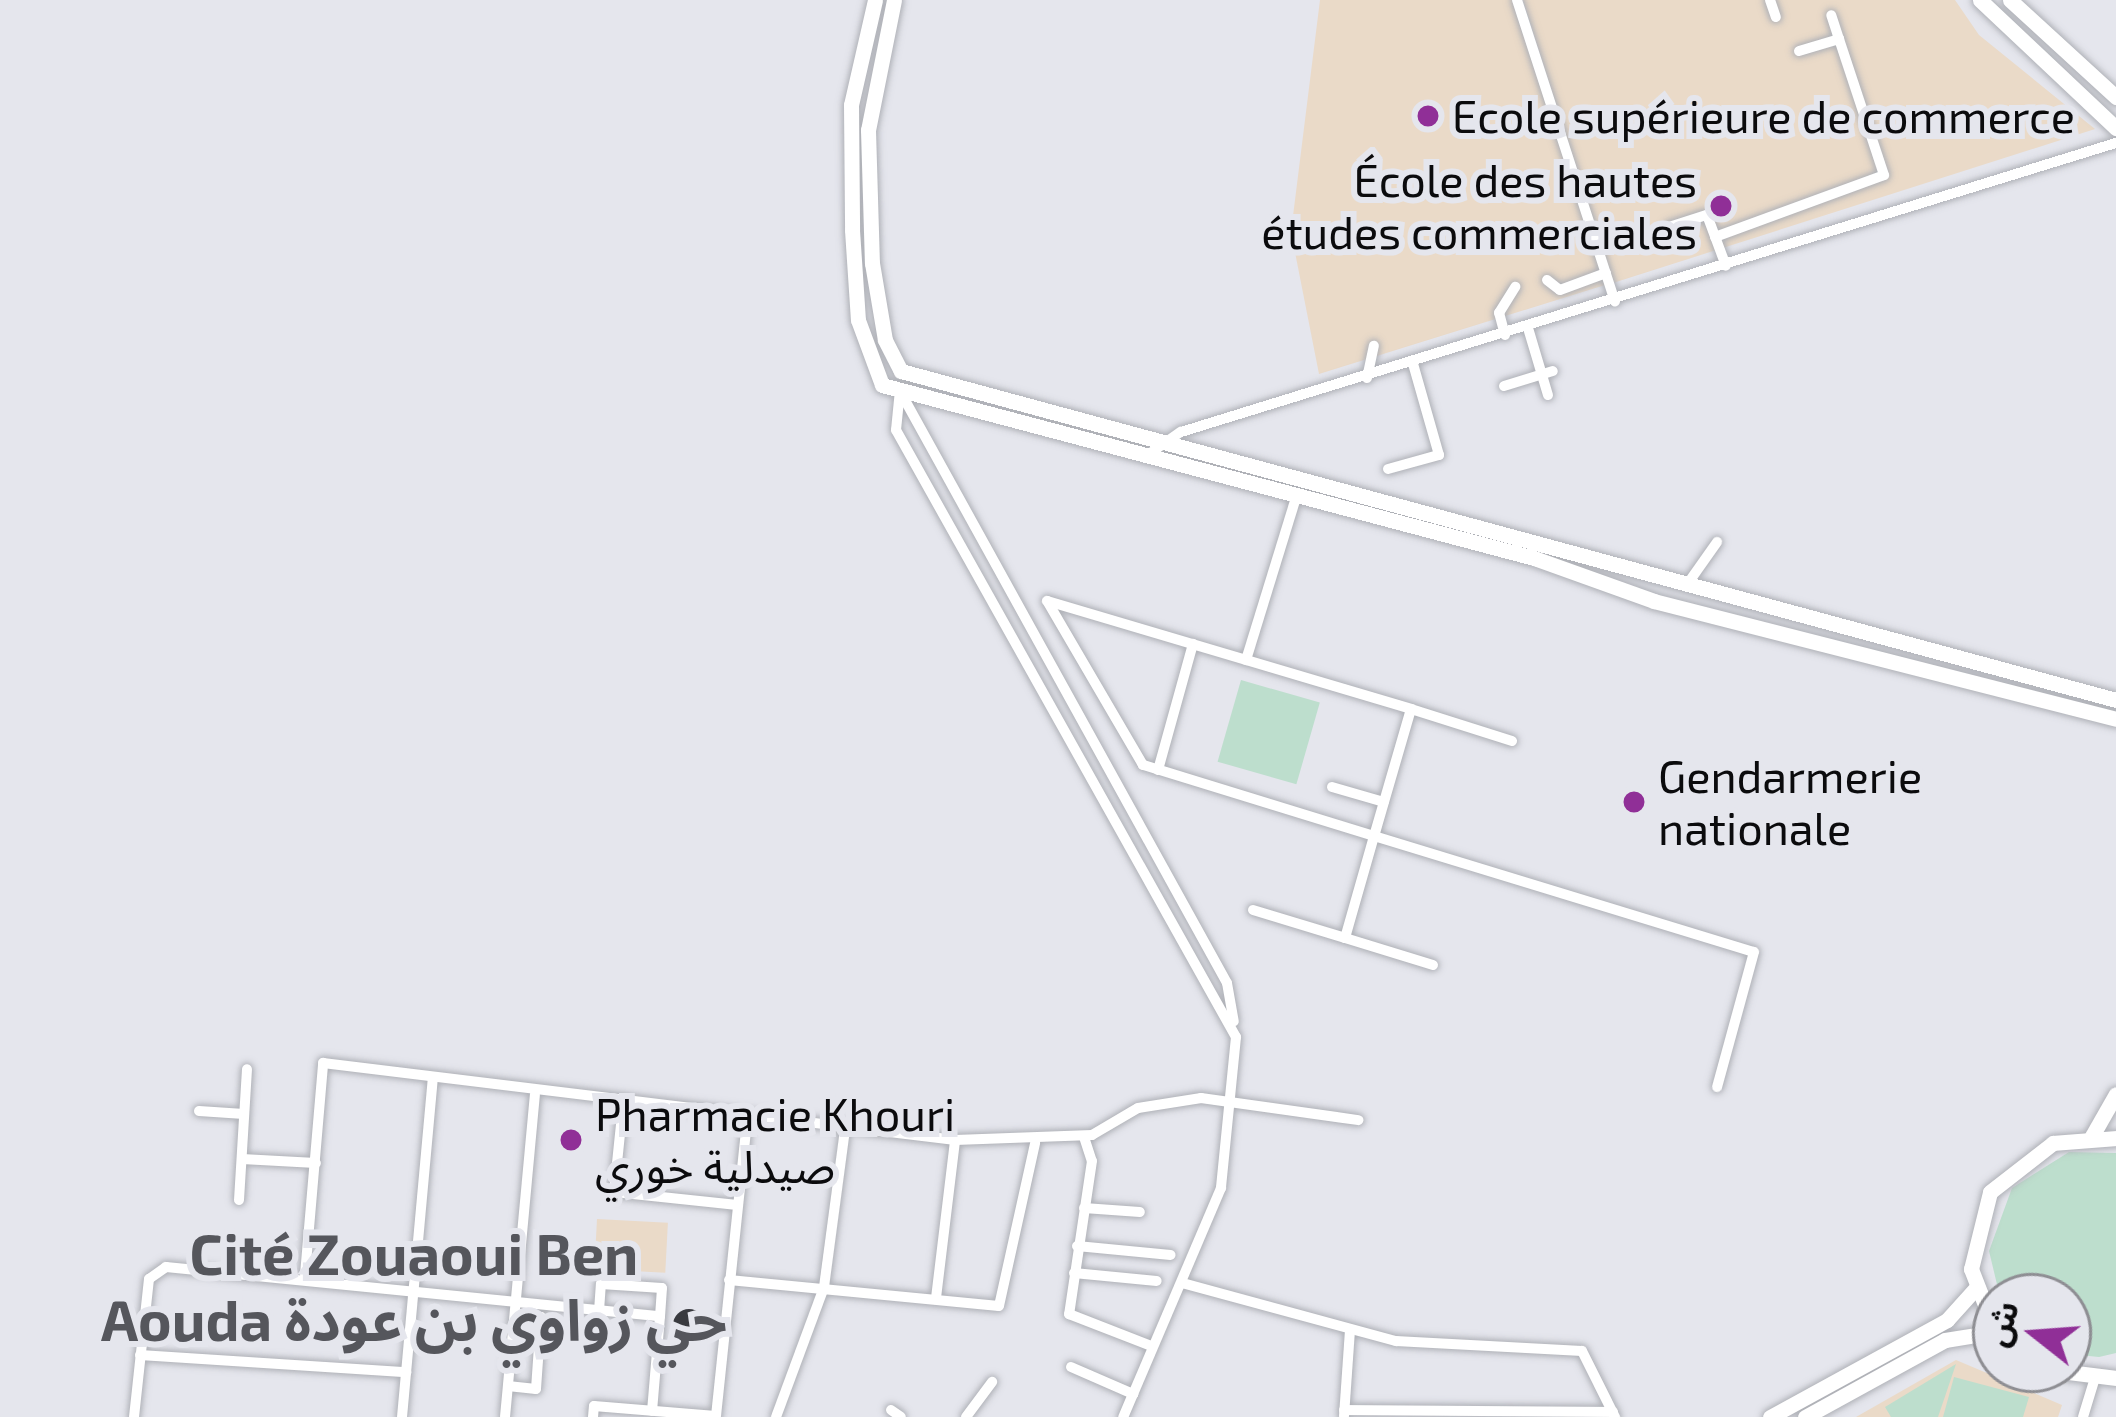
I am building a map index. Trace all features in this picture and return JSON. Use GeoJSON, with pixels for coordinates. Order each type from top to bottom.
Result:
{"type":"FeatureCollection","features":[{"type":"Feature","properties":{"kind":"main road"},"geometry":{"type":"LineString","coordinates":[[875,0],[850,105],[856,298],[874,375],[900,390],[1297,494],[1654,601],[2116,719]]}},
{"type":"Feature","properties":{"kind":"main road"},"geometry":{"type":"LineString","coordinates":[[894,0],[868,130],[872,263],[885,340],[901,371],[900,390]]}},
{"type":"Feature","properties":{"kind":"main road"},"geometry":{"type":"LineString","coordinates":[[1980,0],[2116,128]]}},
{"type":"Feature","properties":{"kind":"main road"},"geometry":{"type":"LineString","coordinates":[[2010,0],[2116,97]]}},
{"type":"Feature","properties":{"kind":"main road"},"geometry":{"type":"LineString","coordinates":[[901,371],[2116,700]]}},
{"type":"Feature","properties":{"kind":"main road"},"geometry":{"type":"LineString","coordinates":[[2092,1136],[2116,1094]]}},
{"type":"Feature","properties":{"kind":"main road"},"geometry":{"type":"LineString","coordinates":[[1973,1273],[1971,1249],[1990,1192],[2034,1151],[2092,1136],[2116,1138]]}},
{"type":"Feature","properties":{"kind":"main road"},"geometry":{"type":"LineString","coordinates":[[1770,1417],[1935,1327],[1972,1292]]}},
{"type":"Feature","properties":{"kind":"main road"},"geometry":{"type":"LineString","coordinates":[[1804,1417],[1945,1340],[1972,1336]]}},
{"type":"Feature","properties":{"kind":"main road"},"geometry":{"type":"LineString","coordinates":[[2094,1381],[2116,1378]]}},
{"type":"Feature","properties":{"kind":"street"},"geometry":{"type":"LineString","coordinates":[[1517,0],[1615,301]]}},
{"type":"Feature","properties":{"kind":"street"},"geometry":{"type":"LineString","coordinates":[[1770,0],[1775,17]]}},
{"type":"Feature","properties":{"kind":"street"},"geometry":{"type":"LineString","coordinates":[[1715,237],[1884,175],[1831,15]]}},
{"type":"Feature","properties":{"kind":"street"},"geometry":{"type":"LineString","coordinates":[[1799,51],[1839,39]]}},
{"type":"Feature","properties":{"kind":"street"},"geometry":{"type":"LineString","coordinates":[[1149,454],[1167,440],[2116,143]]}},
{"type":"Feature","properties":{"kind":"street"},"geometry":{"type":"LineString","coordinates":[[1669,227],[1707,215],[1726,266]]}},
{"type":"Feature","properties":{"kind":"street"},"geometry":{"type":"LineString","coordinates":[[1547,280],[1560,290],[1606,273]]}},
{"type":"Feature","properties":{"kind":"street"},"geometry":{"type":"LineString","coordinates":[[1505,335],[1499,313],[1515,287]]}},
{"type":"Feature","properties":{"kind":"street"},"geometry":{"type":"LineString","coordinates":[[1528,328],[1548,373],[1548,395]]}},
{"type":"Feature","properties":{"kind":"street"},"geometry":{"type":"LineString","coordinates":[[1367,378],[1374,346]]}},
{"type":"Feature","properties":{"kind":"street"},"geometry":{"type":"LineString","coordinates":[[1388,469],[1438,455],[1413,364]]}},
{"type":"Feature","properties":{"kind":"street"},"geometry":{"type":"LineString","coordinates":[[1504,386],[1548,373]]}},
{"type":"Feature","properties":{"kind":"street"},"geometry":{"type":"LineString","coordinates":[[900,390],[1228,983],[1237,1037],[1235,1097],[1221,1188],[1123,1417]]}},
{"type":"Feature","properties":{"kind":"street"},"geometry":{"type":"LineString","coordinates":[[900,390],[896,430],[1215,990],[1237,1037]]}},
{"type":"Feature","properties":{"kind":"street"},"geometry":{"type":"LineString","coordinates":[[1246,660],[1297,494]]}},
{"type":"Feature","properties":{"kind":"street"},"geometry":{"type":"LineString","coordinates":[[1686,586],[1717,542]]}},
{"type":"Feature","properties":{"kind":"street"},"geometry":{"type":"LineString","coordinates":[[1279,546],[1294,550]]}},
{"type":"Feature","properties":{"kind":"street"},"geometry":{"type":"LineString","coordinates":[[1512,741],[1047,601],[1143,765],[1754,952],[1717,1087]]}},
{"type":"Feature","properties":{"kind":"street"},"geometry":{"type":"LineString","coordinates":[[1157,770],[1192,644]]}},
{"type":"Feature","properties":{"kind":"street"},"geometry":{"type":"LineString","coordinates":[[1345,938],[1411,709]]}},
{"type":"Feature","properties":{"kind":"street"},"geometry":{"type":"LineString","coordinates":[[1332,787],[1384,802]]}},
{"type":"Feature","properties":{"kind":"street"},"geometry":{"type":"LineString","coordinates":[[1253,910],[1433,965]]}},
{"type":"Feature","properties":{"kind":"street"},"geometry":{"type":"LineString","coordinates":[[305,1275],[322,1063],[623,1105],[955,1140],[1035,1143],[1084,1137],[1138,1108],[1235,1097],[1358,1120]]}},
{"type":"Feature","properties":{"kind":"street"},"geometry":{"type":"LineString","coordinates":[[239,1200],[247,1069]]}},
{"type":"Feature","properties":{"kind":"street"},"geometry":{"type":"LineString","coordinates":[[402,1417],[434,1078]]}},
{"type":"Feature","properties":{"kind":"street"},"geometry":{"type":"LineString","coordinates":[[506,1417],[535,1094]]}},
{"type":"Feature","properties":{"kind":"street"},"geometry":{"type":"LineString","coordinates":[[623,1105],[614,1192],[737,1205]]}},
{"type":"Feature","properties":{"kind":"street"},"geometry":{"type":"LineString","coordinates":[[199,1111],[244,1114]]}},
{"type":"Feature","properties":{"kind":"street"},"geometry":{"type":"LineString","coordinates":[[716,1416],[747,1120]]}},
{"type":"Feature","properties":{"kind":"street"},"geometry":{"type":"LineString","coordinates":[[776,1417],[824,1287],[845,1130]]}},
{"type":"Feature","properties":{"kind":"street"},"geometry":{"type":"LineString","coordinates":[[1084,1137],[1093,1150],[1069,1314],[1151,1346]]}},
{"type":"Feature","properties":{"kind":"street"},"geometry":{"type":"LineString","coordinates":[[936,1298],[955,1140]]}},
{"type":"Feature","properties":{"kind":"street"},"geometry":{"type":"LineString","coordinates":[[729,1280],[1007,1302],[1035,1143]]}},
{"type":"Feature","properties":{"kind":"street"},"geometry":{"type":"LineString","coordinates":[[242,1159],[316,1163]]}},
{"type":"Feature","properties":{"kind":"street"},"geometry":{"type":"LineString","coordinates":[[1084,1208],[1140,1211]]}},
{"type":"Feature","properties":{"kind":"street"},"geometry":{"type":"LineString","coordinates":[[1077,1246],[1171,1255]]}},
{"type":"Feature","properties":{"kind":"street"},"geometry":{"type":"LineString","coordinates":[[134,1417],[156,1271],[305,1275],[414,1287],[515,1307],[660,1316]]}},
{"type":"Feature","properties":{"kind":"street"},"geometry":{"type":"LineString","coordinates":[[1074,1273],[1157,1281]]}},
{"type":"Feature","properties":{"kind":"street"},"geometry":{"type":"LineString","coordinates":[[1182,1282],[1409,1342],[1582,1351],[1614,1414],[1344,1414],[1350,1330]]}},
{"type":"Feature","properties":{"kind":"street"},"geometry":{"type":"LineString","coordinates":[[599,1311],[601,1284],[662,1288],[652,1411]]}},
{"type":"Feature","properties":{"kind":"street"},"geometry":{"type":"LineString","coordinates":[[508,1386],[536,1389],[541,1317],[515,1307]]}},
{"type":"Feature","properties":{"kind":"street"},"geometry":{"type":"LineString","coordinates":[[140,1354],[406,1372]]}},
{"type":"Feature","properties":{"kind":"street"},"geometry":{"type":"LineString","coordinates":[[1071,1367],[1132,1394]]}},
{"type":"Feature","properties":{"kind":"street"},"geometry":{"type":"LineString","coordinates":[[2084,1417],[2094,1381]]}},
{"type":"Feature","properties":{"kind":"street"},"geometry":{"type":"LineString","coordinates":[[966,1417],[992,1382]]}},
{"type":"Feature","properties":{"kind":"street"},"geometry":{"type":"LineString","coordinates":[[593,1417],[594,1406],[732,1417]]}},
{"type":"Feature","properties":{"kind":"shaded area","name":"Ecole supérieure de commerce"},"geometry":{"type":"Polygon","coordinates":[[[1320,0],[1512,0],[1605,285],[1319,374],[1291,232],[1320,0]]]}},
{"type":"Feature","properties":{"kind":"shaded area","name":"École des hautes études commerciales"},"geometry":{"type":"Polygon","coordinates":[[[1523,0],[1955,0],[1979,35],[2095,129],[1613,283],[1523,0]]]}},
{"type":"Feature","properties":{"kind":"shaded area"},"geometry":{"type":"Polygon","coordinates":[[[597,1219],[668,1223],[665,1273],[594,1269],[597,1219]]]}},
{"type":"Feature","properties":{"kind":"shaded area"},"geometry":{"type":"Polygon","coordinates":[[[1956,1360],[1972,1367],[1972,1393],[2034,1393],[2062,1405],[2058,1417],[1856,1417],[1956,1360]]]}},
{"type":"Feature","properties":{"kind":"green space"},"geometry":{"type":"Polygon","coordinates":[[[1241,680],[1320,703],[1296,784],[1218,762],[1241,680]]]}},
{"type":"Feature","properties":{"kind":"green space"},"geometry":{"type":"Polygon","coordinates":[[[2069,1152],[2116,1153],[2116,1353],[2092,1356],[2092,1273],[1994,1273],[1989,1251],[2012,1188],[2069,1152]]]}},
{"type":"Feature","properties":{"kind":"green space"},"geometry":{"type":"Polygon","coordinates":[[[1956,1364],[1938,1417],[1891,1417],[1885,1407],[1956,1364]]]}},
{"type":"Feature","properties":{"kind":"green space"},"geometry":{"type":"Polygon","coordinates":[[[1954,1377],[1972,1382],[1972,1393],[2029,1397],[2023,1417],[1943,1417],[1954,1377]]]}},
{"type":"Feature","properties":{"kind":"building"},"geometry":{"type":"Polygon","coordinates":[[[689,1309],[700,1314],[705,1325],[700,1336],[689,1341],[678,1336],[673,1325],[678,1314],[689,1309]]]}},
{"type":"Feature","properties":{"kind":"place","name":"Ecole supérieure de commerce"},"geometry":{"type":"Point","coordinates":[1428,116]}},
{"type":"Feature","properties":{"kind":"place","name":"École des hautes études commerciales"},"geometry":{"type":"Point","coordinates":[1721,206]}},
{"type":"Feature","properties":{"kind":"place","name":"Gendarmerie nationale"},"geometry":{"type":"Point","coordinates":[1634,802]}},
{"type":"Feature","properties":{"kind":"place","name":"Pharmacie Khouri صيدلية خوري"},"geometry":{"type":"Point","coordinates":[571,1140]}},
{"type":"Feature","properties":{"kind":"district","name":"Cité Zouaoui Ben Aouda حي زواوي بن عودة"},"geometry":{"type":"Point","coordinates":[414,1286]}}]}
